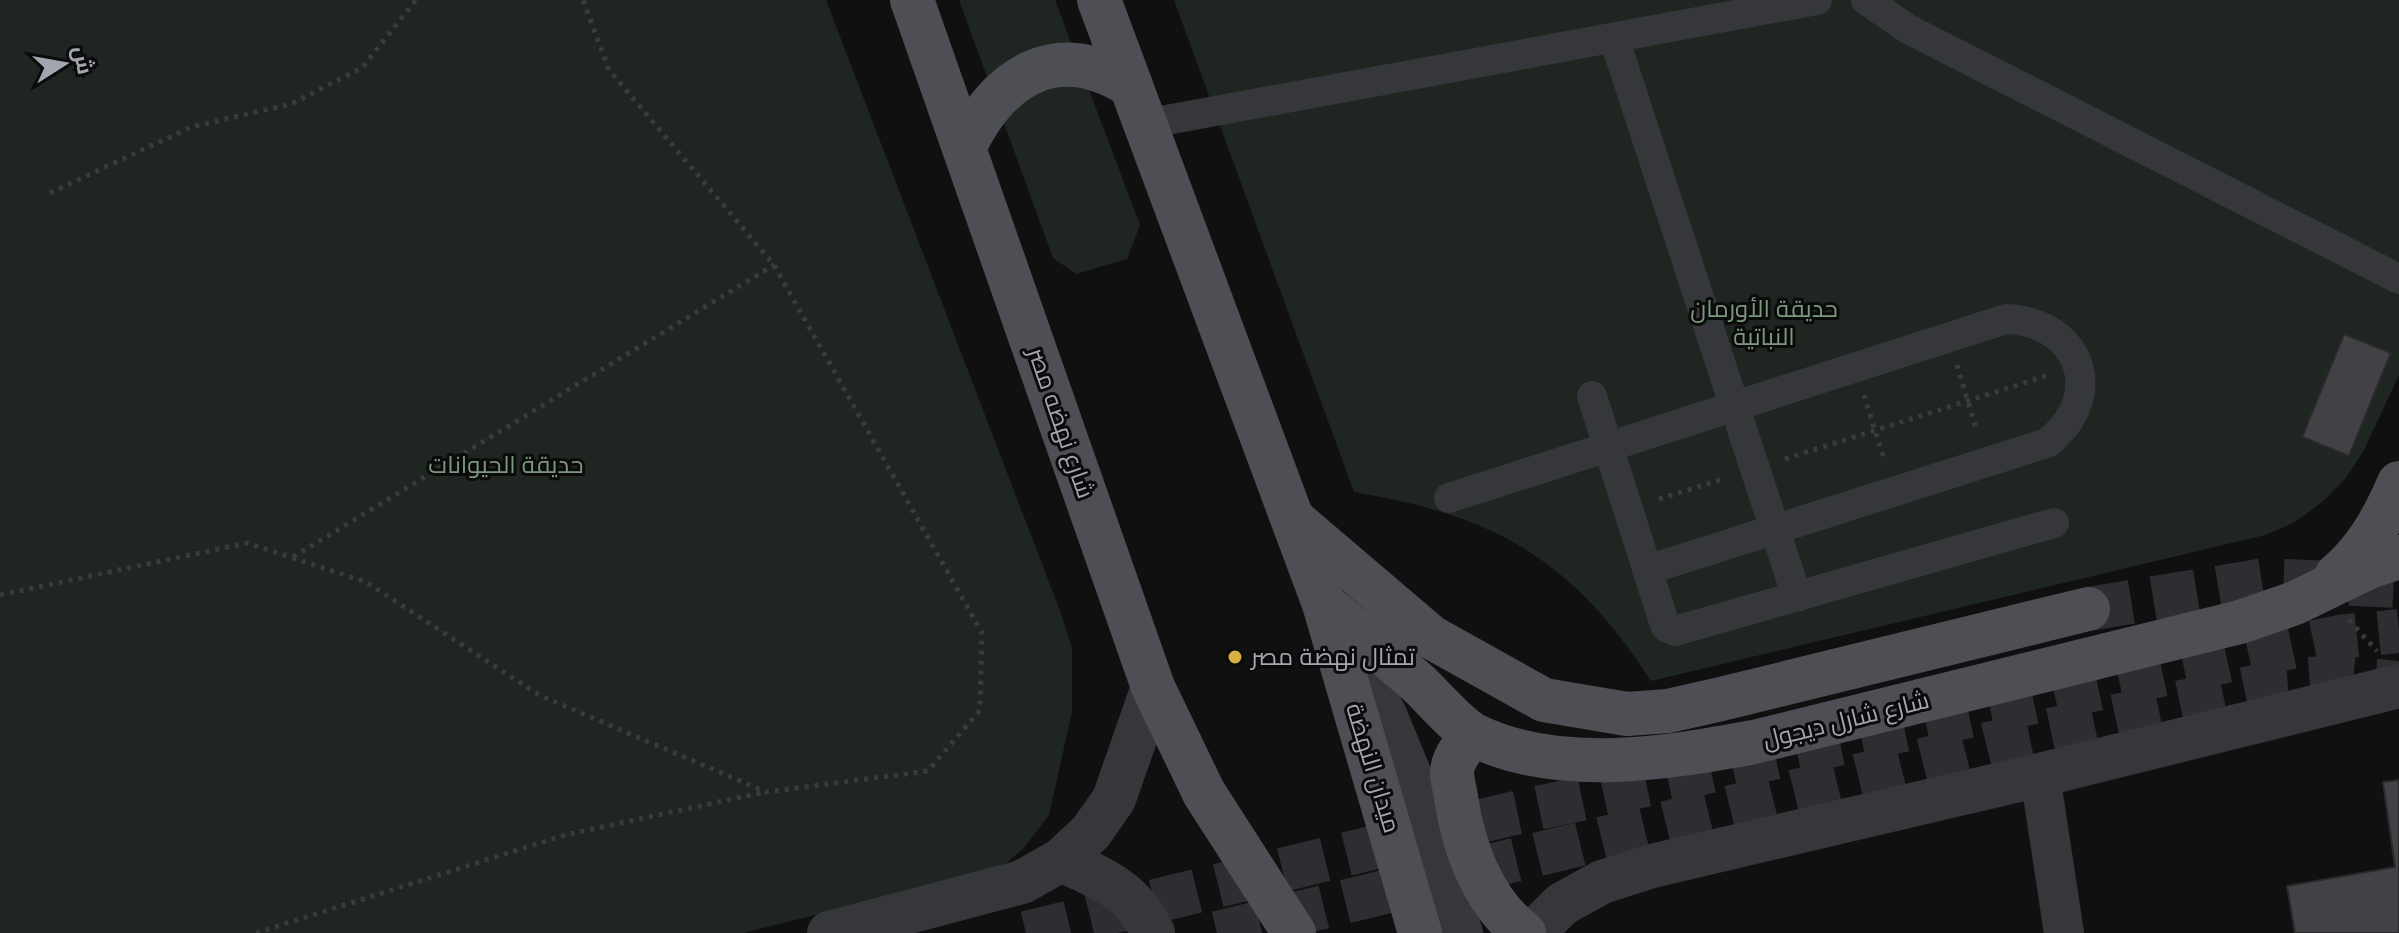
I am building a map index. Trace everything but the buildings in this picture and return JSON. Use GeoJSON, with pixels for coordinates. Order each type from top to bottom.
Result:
{"type":"FeatureCollection","features":[{"type":"Feature","properties":{"kind":"main road","name":"شارع نهضه مصر"},"geometry":{"type":"LineString","coordinates":[[912,0],[1153,687],[1186,758],[1230,838],[1294,933]]}},
{"type":"Feature","properties":{"kind":"main road"},"geometry":{"type":"LineString","coordinates":[[1099,0],[1324,604]]}},
{"type":"Feature","properties":{"kind":"main road"},"geometry":{"type":"LineString","coordinates":[[964,148],[988,106],[1006,88],[1028,74],[1055,65],[1083,64],[1109,72],[1138,105]]}},
{"type":"Feature","properties":{"kind":"main road"},"geometry":{"type":"LineString","coordinates":[[2321,590],[2369,542],[2385,517],[2399,483]]}},
{"type":"Feature","properties":{"kind":"main road"},"geometry":{"type":"LineString","coordinates":[[1293,518],[1431,637],[1544,700],[1627,714],[1668,711],[1721,699],[2088,609]]}},
{"type":"Feature","properties":{"kind":"main road","name":"شارع شارل ديجول"},"geometry":{"type":"LineString","coordinates":[[1324,604],[1474,735],[1523,751],[1562,757],[1643,759],[1754,742],[2240,622],[2268,614],[2369,567],[2399,557]]}},
{"type":"Feature","properties":{"kind":"main road","name":"ميدان النهضة"},"geometry":{"type":"LineString","coordinates":[[1324,604],[1420,933]]}},
{"type":"Feature","properties":{"kind":"main road"},"geometry":{"type":"LineString","coordinates":[[1474,735],[1461,748],[1452,771],[1458,812],[1469,852],[1486,890],[1508,921],[1524,933]]}},
{"type":"Feature","properties":{"kind":"street"},"geometry":{"type":"LineString","coordinates":[[1138,105],[1614,38],[1817,0]]}},
{"type":"Feature","properties":{"kind":"street"},"geometry":{"type":"LineString","coordinates":[[1866,0],[1908,29],[2399,279]]}},
{"type":"Feature","properties":{"kind":"street"},"geometry":{"type":"LineString","coordinates":[[1614,38],[1797,597]]}},
{"type":"Feature","properties":{"kind":"street"},"geometry":{"type":"LineString","coordinates":[[1449,498],[2006,319],[2027,320],[2046,326],[2062,339],[2074,355],[2080,375],[2080,395],[2075,414],[2063,431],[2047,443],[1647,570]]}},
{"type":"Feature","properties":{"kind":"street"},"geometry":{"type":"LineString","coordinates":[[1592,396],[1664,622],[1666,627],[1675,631],[2054,523]]}},
{"type":"Feature","properties":{"kind":"street"},"geometry":{"type":"LineString","coordinates":[[1324,604],[1361,666],[1386,717],[1409,773],[1461,933]]}},
{"type":"Feature","properties":{"kind":"street"},"geometry":{"type":"LineString","coordinates":[[1533,933],[1562,904],[1602,882],[1652,866],[2040,775],[2389,670]]}},
{"type":"Feature","properties":{"kind":"street"},"geometry":{"type":"LineString","coordinates":[[829,933],[1022,882],[1061,860],[1091,832],[1114,799],[1153,687]]}},
{"type":"Feature","properties":{"kind":"street"},"geometry":{"type":"LineString","coordinates":[[2040,775],[2064,933]]}},
{"type":"Feature","properties":{"kind":"street"},"geometry":{"type":"LineString","coordinates":[[1061,860],[1100,877],[1127,894],[1143,913],[1153,933]]}},
{"type":"Feature","properties":{"kind":"path"},"geometry":{"type":"LineString","coordinates":[[50,193],[191,127],[291,104],[362,68],[416,0]]}},
{"type":"Feature","properties":{"kind":"path"},"geometry":{"type":"LineString","coordinates":[[256,933],[565,835],[766,792],[928,771],[980,710],[982,633],[774,265],[609,70],[583,0]]}},
{"type":"Feature","properties":{"kind":"path"},"geometry":{"type":"LineString","coordinates":[[293,558],[774,265]]}},
{"type":"Feature","properties":{"kind":"path"},"geometry":{"type":"LineString","coordinates":[[1948,338],[1987,462]]}},
{"type":"Feature","properties":{"kind":"path"},"geometry":{"type":"LineString","coordinates":[[1628,509],[2049,375]]}},
{"type":"Feature","properties":{"kind":"path"},"geometry":{"type":"LineString","coordinates":[[0,595],[247,543],[366,582],[539,695],[766,792]]}},
{"type":"Feature","properties":{"kind":"path"},"geometry":{"type":"LineString","coordinates":[[2321,590],[2389,670]]}},
{"type":"Feature","properties":{"kind":"green space","name":"حديقة الحيوانات"},"geometry":{"type":"Polygon","coordinates":[[[0,0],[826,0],[1072,648],[1072,712],[1049,815],[1023,849],[1006,863],[981,874],[743,933],[0,933],[0,0]]]}},
{"type":"Feature","properties":{"kind":"green space"},"geometry":{"type":"Polygon","coordinates":[[[959,0],[1055,0],[1140,225],[1127,259],[1076,274],[1053,258],[959,0]]]}},
{"type":"Feature","properties":{"kind":"green space","name":"حديقة الأورمان النباتية"},"geometry":{"type":"Polygon","coordinates":[[[1174,0],[2399,0],[2399,375],[2363,452],[2345,479],[2322,502],[2295,522],[2265,535],[1651,681],[1591,603],[1560,574],[1526,550],[1490,530],[1449,514],[1354,492],[1174,0]]]}},
{"type":"Feature","properties":{"kind":"tunnel"},"geometry":{"type":"LineString","coordinates":[[2088,609],[2265,580],[2399,586]]}},
{"type":"Feature","properties":{"kind":"tunnel"},"geometry":{"type":"LineString","coordinates":[[1026,933],[1510,814],[2339,637],[2399,631]]}},
{"type":"Feature","properties":{"kind":"tunnel"},"geometry":{"type":"LineString","coordinates":[[1217,933],[2021,736],[2282,681],[2337,677],[2399,683]]}},
{"type":"Feature","properties":{"kind":"place","name":"تمثال نهضة مصر"},"geometry":{"type":"Point","coordinates":[1235,657]}}]}
